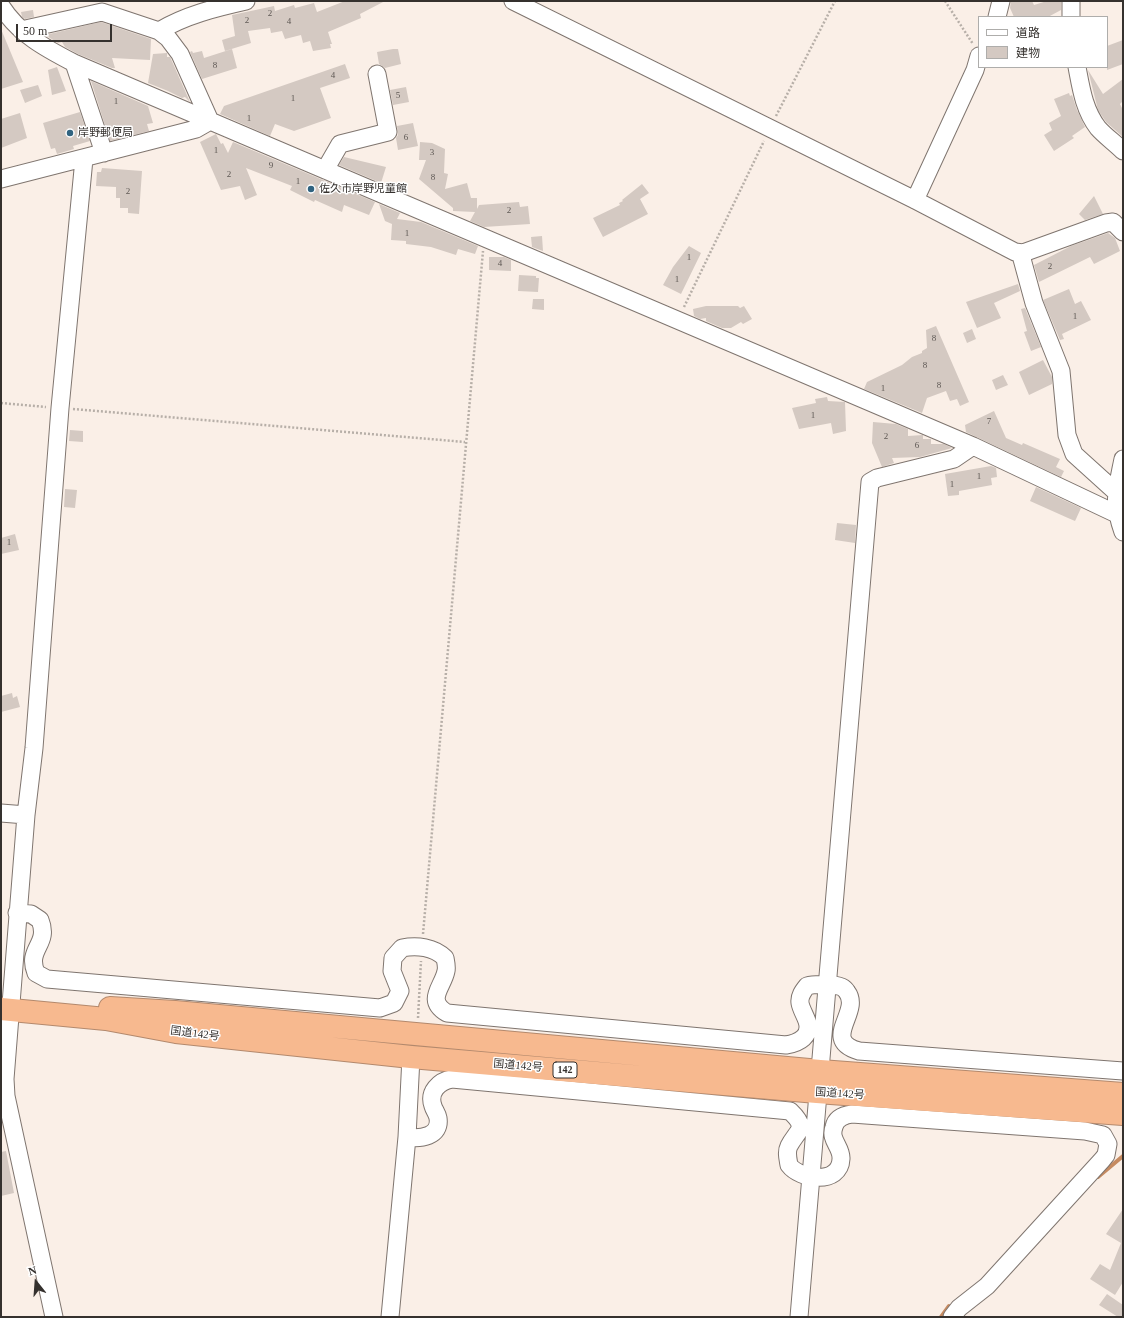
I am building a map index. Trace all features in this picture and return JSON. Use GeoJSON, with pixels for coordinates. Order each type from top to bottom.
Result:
{"type":"FeatureCollection","features":[{"type":"Feature","properties":{"kind":"highway","name":"国道142号"},"geometry":{"type":"LineString","coordinates":[[5,1009],[40,1004],[175,1012],[820,1071],[1123,1094]]}},
{"type":"Feature","properties":{"kind":"highway","name":"国道142号"},"geometry":{"type":"LineString","coordinates":[[5,1009],[106,1020],[176,1032],[412,1057],[817,1092],[1085,1121],[1123,1114]]}},
{"type":"Feature","properties":{"kind":"street"},"geometry":{"type":"LineString","coordinates":[[159,31],[180,19],[217,7],[246,1]]}},
{"type":"Feature","properties":{"kind":"street"},"geometry":{"type":"LineString","coordinates":[[513,1],[915,200],[1015,252],[1023,252],[1106,223],[1113,222],[1123,232]]}},
{"type":"Feature","properties":{"kind":"street"},"geometry":{"type":"LineString","coordinates":[[997,16],[1001,1]]}},
{"type":"Feature","properties":{"kind":"street"},"geometry":{"type":"LineString","coordinates":[[1071,1],[1071,16]]}},
{"type":"Feature","properties":{"kind":"street"},"geometry":{"type":"LineString","coordinates":[[1,6],[12,22],[21,30],[49,50],[74,63],[973,446],[1120,516]]}},
{"type":"Feature","properties":{"kind":"street"},"geometry":{"type":"LineString","coordinates":[[21,30],[102,12],[159,31],[168,38],[180,54],[210,121]]}},
{"type":"Feature","properties":{"kind":"street"},"geometry":{"type":"LineString","coordinates":[[915,200],[975,70],[977,51]]}},
{"type":"Feature","properties":{"kind":"street"},"geometry":{"type":"LineString","coordinates":[[74,63],[104,153]]}},
{"type":"Feature","properties":{"kind":"street"},"geometry":{"type":"LineString","coordinates":[[1077,68],[1084,101],[1090,115],[1098,128],[1123,151]]}},
{"type":"Feature","properties":{"kind":"street"},"geometry":{"type":"LineString","coordinates":[[325,170],[340,144],[388,132],[377,74]]}},
{"type":"Feature","properties":{"kind":"street"},"geometry":{"type":"LineString","coordinates":[[1,179],[196,129],[210,121]]}},
{"type":"Feature","properties":{"kind":"street"},"geometry":{"type":"LineString","coordinates":[[54,1317],[5,1088],[5,1009],[18,913],[26,815],[34,748],[60,408],[84,158]]}},
{"type":"Feature","properties":{"kind":"street"},"geometry":{"type":"LineString","coordinates":[[1023,252],[1022,259],[1034,303],[1061,371],[1067,435],[1070,447],[1074,454],[1116,492]]}},
{"type":"Feature","properties":{"kind":"street"},"geometry":{"type":"LineString","coordinates":[[799,1317],[870,482],[877,478],[954,459],[973,446]]}},
{"type":"Feature","properties":{"kind":"street"},"geometry":{"type":"LineString","coordinates":[[1123,459],[1116,492],[1123,532]]}},
{"type":"Feature","properties":{"kind":"street"},"geometry":{"type":"LineString","coordinates":[[1,813],[26,815]]}},
{"type":"Feature","properties":{"kind":"street"},"geometry":{"type":"LineString","coordinates":[[18,913],[31,914],[40,920],[44,933],[32,960],[36,973],[47,979],[199,991],[380,1008],[394,1002],[400,991],[392,971],[393,958],[402,948],[434,949],[445,958],[446,972],[436,993],[436,999],[438,1005],[447,1013],[786,1045],[802,1040],[808,1029],[808,1023],[800,1002],[803,991],[807,986],[814,984],[827,985],[844,988],[849,994],[851,1007],[842,1026],[842,1033],[846,1044],[851,1049],[859,1051],[1123,1071]]}},
{"type":"Feature","properties":{"kind":"street"},"geometry":{"type":"LineString","coordinates":[[390,1317],[407,1137],[412,1057]]}},
{"type":"Feature","properties":{"kind":"street"},"geometry":{"type":"LineString","coordinates":[[407,1137],[423,1138],[430,1135],[437,1128],[438,1119],[432,1105],[435,1088],[443,1081],[452,1079],[782,1109],[790,1111],[797,1117],[800,1124],[799,1133],[788,1151],[789,1165],[798,1174],[811,1177],[828,1175],[836,1171],[841,1159],[840,1152],[834,1141],[833,1129],[840,1118],[852,1114],[1085,1121],[1103,1135],[1108,1144],[1106,1155],[987,1286],[959,1308],[952,1317]]}},
{"type":"Feature","properties":{"kind":"path"},"geometry":{"type":"LineString","coordinates":[[677,320],[770,128],[835,1]]}},
{"type":"Feature","properties":{"kind":"path"},"geometry":{"type":"LineString","coordinates":[[945,1],[977,51]]}},
{"type":"Feature","properties":{"kind":"path"},"geometry":{"type":"LineString","coordinates":[[415,1035],[419,1012],[422,948],[484,237]]}},
{"type":"Feature","properties":{"kind":"path"},"geometry":{"type":"LineString","coordinates":[[1,403],[465,442]]}},
{"type":"Feature","properties":{"kind":"building"},"geometry":{"type":"Polygon","coordinates":[[[345,1],[385,1],[360,14],[361,18],[328,32],[332,44],[330,44],[331,48],[313,51],[310,41],[303,43],[301,35],[285,39],[282,31],[271,33],[270,28],[248,31],[251,43],[225,51],[222,40],[235,36],[232,15],[274,6],[275,11],[294,5],[295,8],[314,3],[317,12],[345,1]]]}},
{"type":"Feature","properties":{"kind":"building"},"geometry":{"type":"Polygon","coordinates":[[[1011,1],[1032,1],[1034,5],[1047,1],[1061,1],[1061,10],[1050,16],[1014,16],[1010,8],[1011,1]]]}},
{"type":"Feature","properties":{"kind":"building"},"geometry":{"type":"Polygon","coordinates":[[[33,10],[34,17],[25,19],[22,17],[21,12],[33,10]]]}},
{"type":"Feature","properties":{"kind":"building"},"geometry":{"type":"Polygon","coordinates":[[[101,22],[151,39],[150,60],[112,58],[115,68],[112,68],[78,54],[65,47],[62,42],[58,43],[45,35],[101,22]]]}},
{"type":"Feature","properties":{"kind":"building"},"geometry":{"type":"Polygon","coordinates":[[[1,29],[23,82],[1,89],[1,29]]]}},
{"type":"Feature","properties":{"kind":"building"},"geometry":{"type":"Polygon","coordinates":[[[1123,40],[1123,64],[1107,70],[1108,68],[1108,46],[1123,40]]]}},
{"type":"Feature","properties":{"kind":"building"},"geometry":{"type":"Polygon","coordinates":[[[232,49],[237,68],[202,79],[190,52],[192,51],[193,53],[202,51],[204,58],[232,49]]]}},
{"type":"Feature","properties":{"kind":"building"},"geometry":{"type":"Polygon","coordinates":[[[398,49],[401,64],[385,68],[379,64],[377,52],[398,49]]]}},
{"type":"Feature","properties":{"kind":"building"},"geometry":{"type":"Polygon","coordinates":[[[167,53],[167,57],[170,57],[190,102],[185,97],[182,98],[148,83],[153,54],[167,53]]]}},
{"type":"Feature","properties":{"kind":"building"},"geometry":{"type":"Polygon","coordinates":[[[345,64],[350,78],[320,88],[331,118],[294,131],[275,124],[270,136],[220,114],[224,106],[345,64]]]}},
{"type":"Feature","properties":{"kind":"building"},"geometry":{"type":"Polygon","coordinates":[[[57,67],[66,91],[52,95],[48,70],[57,67]]]}},
{"type":"Feature","properties":{"kind":"building"},"geometry":{"type":"Polygon","coordinates":[[[1088,70],[1103,94],[1123,79],[1123,101],[1120,104],[1123,110],[1123,137],[1106,122],[1098,110],[1088,70]]]}},
{"type":"Feature","properties":{"kind":"building"},"geometry":{"type":"Polygon","coordinates":[[[91,81],[148,106],[153,123],[147,124],[149,131],[110,141],[91,81]]]}},
{"type":"Feature","properties":{"kind":"building"},"geometry":{"type":"Polygon","coordinates":[[[38,85],[42,96],[25,103],[20,90],[38,85]]]}},
{"type":"Feature","properties":{"kind":"building"},"geometry":{"type":"Polygon","coordinates":[[[406,87],[409,102],[393,105],[390,90],[406,87]]]}},
{"type":"Feature","properties":{"kind":"building"},"geometry":{"type":"Polygon","coordinates":[[[1069,93],[1070,96],[1072,95],[1085,127],[1072,136],[1074,138],[1054,151],[1044,135],[1052,130],[1049,123],[1061,116],[1054,99],[1069,93]]]}},
{"type":"Feature","properties":{"kind":"building","name":"岸野郵便局"},"geometry":{"type":"Polygon","coordinates":[[[80,112],[90,141],[73,146],[74,149],[57,154],[55,148],[51,149],[43,123],[80,112]]]}},
{"type":"Feature","properties":{"kind":"building"},"geometry":{"type":"Polygon","coordinates":[[[20,113],[27,138],[1,148],[1,119],[20,113]]]}},
{"type":"Feature","properties":{"kind":"building"},"geometry":{"type":"Polygon","coordinates":[[[413,123],[418,146],[398,150],[396,138],[398,135],[397,126],[413,123]]]}},
{"type":"Feature","properties":{"kind":"building"},"geometry":{"type":"Polygon","coordinates":[[[216,134],[228,153],[233,142],[375,202],[369,215],[344,205],[342,212],[315,200],[314,202],[290,190],[292,186],[246,168],[257,195],[245,200],[240,186],[221,190],[200,142],[216,134]]]}},
{"type":"Feature","properties":{"kind":"building"},"geometry":{"type":"Polygon","coordinates":[[[420,142],[432,143],[445,149],[444,173],[448,174],[445,189],[467,183],[471,198],[477,198],[477,209],[479,205],[519,202],[520,207],[528,206],[530,224],[484,227],[470,221],[475,212],[453,211],[453,208],[419,179],[426,160],[419,160],[420,142]]]}},
{"type":"Feature","properties":{"kind":"building"},"geometry":{"type":"Polygon","coordinates":[[[344,157],[386,167],[381,183],[339,165],[344,157]]]}},
{"type":"Feature","properties":{"kind":"building"},"geometry":{"type":"Polygon","coordinates":[[[102,168],[142,171],[139,214],[128,213],[128,208],[120,208],[120,198],[116,198],[116,187],[96,186],[97,172],[101,172],[102,168]]]}},
{"type":"Feature","properties":{"kind":"building"},"geometry":{"type":"Polygon","coordinates":[[[642,184],[649,193],[640,199],[648,214],[603,237],[593,218],[620,205],[619,203],[623,201],[622,200],[642,184]]]}},
{"type":"Feature","properties":{"kind":"building"},"geometry":{"type":"Polygon","coordinates":[[[1094,196],[1103,214],[1085,220],[1079,214],[1094,196]]]}},
{"type":"Feature","properties":{"kind":"building"},"geometry":{"type":"Polygon","coordinates":[[[379,204],[400,213],[397,219],[421,222],[478,246],[475,254],[458,249],[456,255],[431,247],[406,244],[406,241],[391,240],[392,224],[385,221],[379,204]]]}},
{"type":"Feature","properties":{"kind":"building"},"geometry":{"type":"Polygon","coordinates":[[[1108,233],[1115,238],[1120,251],[1094,264],[1090,257],[1039,282],[1034,265],[1071,246],[1108,233]]]}},
{"type":"Feature","properties":{"kind":"building"},"geometry":{"type":"Polygon","coordinates":[[[542,236],[543,251],[532,247],[531,237],[542,236]]]}},
{"type":"Feature","properties":{"kind":"building"},"geometry":{"type":"Polygon","coordinates":[[[689,246],[701,253],[681,294],[663,285],[673,267],[689,246]]]}},
{"type":"Feature","properties":{"kind":"building"},"geometry":{"type":"Polygon","coordinates":[[[489,257],[504,257],[511,260],[511,271],[489,270],[489,257]]]}},
{"type":"Feature","properties":{"kind":"building"},"geometry":{"type":"Polygon","coordinates":[[[519,275],[536,276],[536,278],[539,278],[538,292],[518,291],[519,275]]]}},
{"type":"Feature","properties":{"kind":"building"},"geometry":{"type":"Polygon","coordinates":[[[1018,284],[1020,291],[994,303],[1001,318],[977,328],[966,302],[1018,284]]]}},
{"type":"Feature","properties":{"kind":"building"},"geometry":{"type":"Polygon","coordinates":[[[1069,289],[1075,304],[1081,301],[1091,320],[1062,334],[1064,339],[1060,340],[1043,300],[1069,289]]]}},
{"type":"Feature","properties":{"kind":"building"},"geometry":{"type":"Polygon","coordinates":[[[533,299],[544,299],[544,310],[532,309],[533,299]]]}},
{"type":"Feature","properties":{"kind":"building"},"geometry":{"type":"Polygon","coordinates":[[[706,306],[738,306],[740,308],[744,306],[752,319],[743,324],[741,322],[731,328],[722,328],[706,321],[706,318],[700,319],[694,316],[693,309],[706,306]]]}},
{"type":"Feature","properties":{"kind":"building"},"geometry":{"type":"Polygon","coordinates":[[[1025,308],[1041,347],[1031,351],[1024,332],[1027,331],[1021,309],[1025,308]]]}},
{"type":"Feature","properties":{"kind":"building"},"geometry":{"type":"Polygon","coordinates":[[[936,326],[969,402],[960,406],[957,399],[950,401],[946,391],[927,398],[922,413],[864,389],[867,382],[902,365],[912,357],[922,353],[922,351],[927,348],[926,330],[936,326]]]}},
{"type":"Feature","properties":{"kind":"building"},"geometry":{"type":"Polygon","coordinates":[[[972,329],[976,339],[967,343],[963,333],[972,329]]]}},
{"type":"Feature","properties":{"kind":"building"},"geometry":{"type":"Polygon","coordinates":[[[1043,360],[1052,377],[1052,384],[1029,395],[1019,372],[1043,360]]]}},
{"type":"Feature","properties":{"kind":"building"},"geometry":{"type":"Polygon","coordinates":[[[1003,375],[1008,385],[996,390],[992,380],[1003,375]]]}},
{"type":"Feature","properties":{"kind":"building"},"geometry":{"type":"Polygon","coordinates":[[[827,397],[828,401],[845,402],[846,431],[833,434],[831,423],[799,429],[792,408],[816,403],[815,399],[827,397]]]}},
{"type":"Feature","properties":{"kind":"building"},"geometry":{"type":"Polygon","coordinates":[[[994,411],[1006,438],[1022,445],[1023,443],[1060,459],[1056,467],[1064,471],[1061,477],[966,432],[965,425],[994,411]]]}},
{"type":"Feature","properties":{"kind":"building"},"geometry":{"type":"Polygon","coordinates":[[[873,422],[896,424],[908,429],[908,436],[923,435],[923,439],[931,439],[931,444],[944,444],[952,448],[920,457],[892,458],[894,463],[882,467],[872,443],[873,422]]]}},
{"type":"Feature","properties":{"kind":"building"},"geometry":{"type":"Polygon","coordinates":[[[70,430],[83,431],[83,442],[69,441],[70,430]]]}},
{"type":"Feature","properties":{"kind":"building"},"geometry":{"type":"Polygon","coordinates":[[[991,466],[996,468],[997,477],[991,478],[992,485],[959,491],[959,495],[948,496],[945,474],[991,466]]]}},
{"type":"Feature","properties":{"kind":"building"},"geometry":{"type":"Polygon","coordinates":[[[1036,487],[1081,508],[1075,521],[1030,501],[1036,487]]]}},
{"type":"Feature","properties":{"kind":"building"},"geometry":{"type":"Polygon","coordinates":[[[65,489],[77,490],[75,508],[64,507],[65,489]]]}},
{"type":"Feature","properties":{"kind":"building"},"geometry":{"type":"Polygon","coordinates":[[[837,523],[856,525],[855,543],[835,540],[837,523]]]}},
{"type":"Feature","properties":{"kind":"building"},"geometry":{"type":"Polygon","coordinates":[[[15,534],[19,550],[1,554],[1,538],[15,534]]]}},
{"type":"Feature","properties":{"kind":"building"},"geometry":{"type":"Polygon","coordinates":[[[12,693],[13,698],[17,696],[20,707],[1,712],[1,696],[12,693]]]}},
{"type":"Feature","properties":{"kind":"building"},"geometry":{"type":"Polygon","coordinates":[[[6,1151],[14,1193],[1,1196],[1,1152],[6,1151]]]}},
{"type":"Feature","properties":{"kind":"building"},"geometry":{"type":"Polygon","coordinates":[[[1123,1209],[1123,1282],[1115,1295],[1090,1279],[1100,1264],[1110,1270],[1121,1243],[1106,1234],[1123,1209]]]}},
{"type":"Feature","properties":{"kind":"building"},"geometry":{"type":"Polygon","coordinates":[[[1107,1294],[1123,1305],[1123,1317],[1118,1317],[1099,1305],[1107,1294]]]}},
{"type":"Feature","properties":{"kind":"waterway"},"geometry":{"type":"LineString","coordinates":[[1098,1177],[1123,1156]]}},
{"type":"Feature","properties":{"kind":"waterway"},"geometry":{"type":"LineString","coordinates":[[941,1317],[949,1306]]}},
{"type":"Feature","properties":{"kind":"place","name":"岸野郵便局"},"geometry":{"type":"Point","coordinates":[70,133]}},
{"type":"Feature","properties":{"kind":"place","name":"佐久市岸野児童館"},"geometry":{"type":"Point","coordinates":[311,189]}}]}
